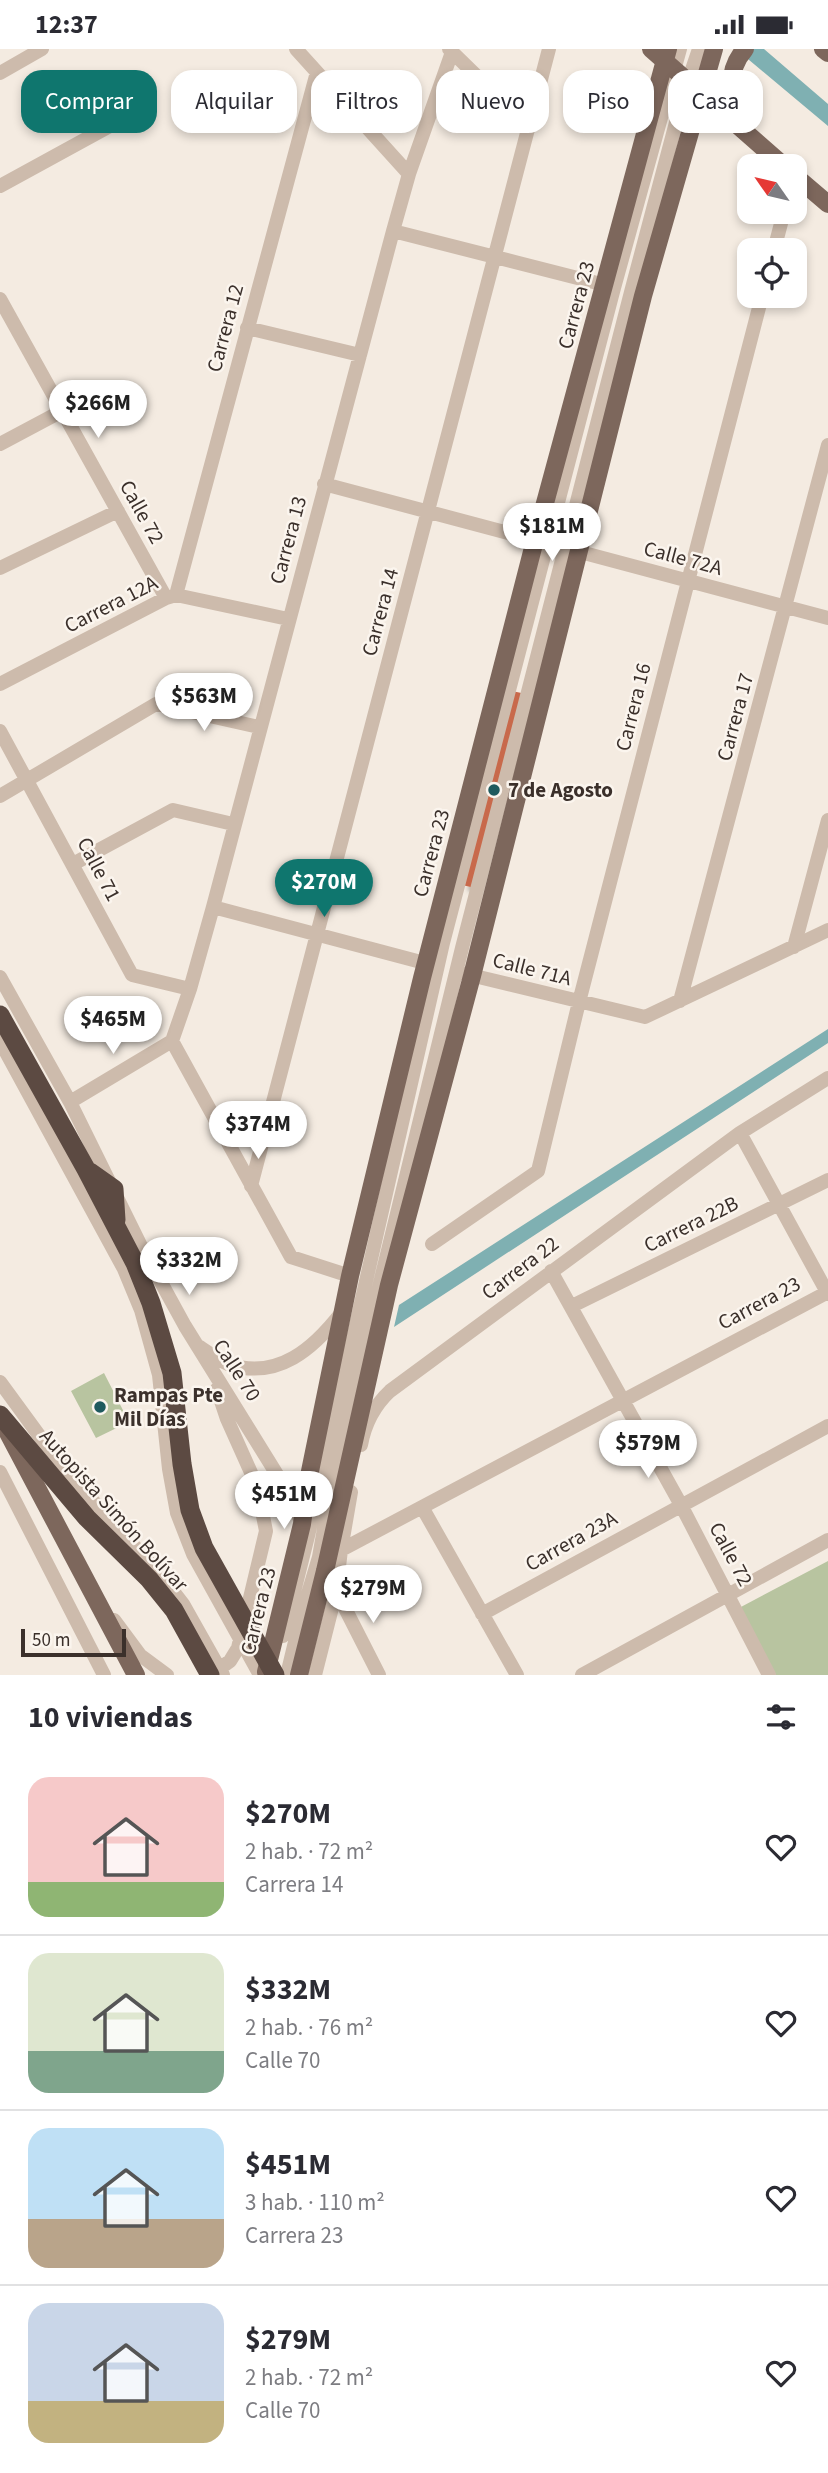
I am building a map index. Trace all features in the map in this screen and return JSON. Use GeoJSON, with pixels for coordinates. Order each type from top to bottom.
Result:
{"type":"FeatureCollection","features":[{"type":"Feature","properties":{"kind":"highway","name":"Autopista Simón Bolívar"},"geometry":{"type":"LineString","coordinates":[[0,1015],[86,1169],[152,1303],[160,1348],[173,1373],[182,1464],[190,1510],[204,1548],[274,1675]]}},
{"type":"Feature","properties":{"kind":"highway"},"geometry":{"type":"LineString","coordinates":[[86,1169],[114,1189],[116,1228]]}},
{"type":"Feature","properties":{"kind":"highway","name":"Autopista Simón Bolívar"},"geometry":{"type":"LineString","coordinates":[[0,1417],[44,1455],[87,1518],[149,1579],[174,1610],[210,1675]]}},
{"type":"Feature","properties":{"kind":"main road","name":"Carrera 23"},"geometry":{"type":"LineString","coordinates":[[265,1675],[305,1530],[308,1481],[350,1276],[542,542],[605,285],[680,65],[714,49]]}},
{"type":"Feature","properties":{"kind":"main road"},"geometry":{"type":"LineString","coordinates":[[733,70],[745,49]]}},
{"type":"Feature","properties":{"kind":"main road"},"geometry":{"type":"LineString","coordinates":[[823,49],[828,53]]}},
{"type":"Feature","properties":{"kind":"main road","name":"Carrera 23"},"geometry":{"type":"LineString","coordinates":[[328,1558],[389,1285],[464,974],[572,550],[643,296],[680,65]]}},
{"type":"Feature","properties":{"kind":"main road"},"geometry":{"type":"LineString","coordinates":[[747,133],[771,154]]}},
{"type":"Feature","properties":{"kind":"main road"},"geometry":{"type":"LineString","coordinates":[[807,186],[828,204]]}},
{"type":"Feature","properties":{"kind":"main road"},"geometry":{"type":"LineString","coordinates":[[0,1417],[136,1675]]}},
{"type":"Feature","properties":{"kind":"main road"},"geometry":{"type":"LineString","coordinates":[[299,1675],[328,1558]]}},
{"type":"Feature","properties":{"kind":"street"},"geometry":{"type":"LineString","coordinates":[[0,73],[42,49]]}},
{"type":"Feature","properties":{"kind":"street"},"geometry":{"type":"LineString","coordinates":[[296,49],[315,70]]}},
{"type":"Feature","properties":{"kind":"street","name":"Carrera 14"},"geometry":{"type":"LineString","coordinates":[[543,70],[549,49]]}},
{"type":"Feature","properties":{"kind":"street"},"geometry":{"type":"LineString","coordinates":[[542,542],[680,65],[699,49]]}},
{"type":"Feature","properties":{"kind":"street"},"geometry":{"type":"LineString","coordinates":[[450,50],[470,70]]}},
{"type":"Feature","properties":{"kind":"street","name":"Carrera 13"},"geometry":{"type":"LineString","coordinates":[[172,1041],[213,907],[393,231],[450,50]]}},
{"type":"Feature","properties":{"kind":"street","name":"Carrera 12"},"geometry":{"type":"LineString","coordinates":[[171,597],[311,94]]}},
{"type":"Feature","properties":{"kind":"street"},"geometry":{"type":"LineString","coordinates":[[0,186],[97,133]]}},
{"type":"Feature","properties":{"kind":"street"},"geometry":{"type":"LineString","coordinates":[[372,133],[409,174]]}},
{"type":"Feature","properties":{"kind":"street","name":"Carrera 14"},"geometry":{"type":"LineString","coordinates":[[251,1186],[526,133]]}},
{"type":"Feature","properties":{"kind":"street"},"geometry":{"type":"LineString","coordinates":[[393,231],[494,259],[605,285]]}},
{"type":"Feature","properties":{"kind":"street","name":"Calle 72"},"geometry":{"type":"LineString","coordinates":[[1,304],[118,511],[171,597]]}},
{"type":"Feature","properties":{"kind":"street","name":"Carrera 16"},"geometry":{"type":"LineString","coordinates":[[432,1244],[538,1171],[579,1002],[759,308]]}},
{"type":"Feature","properties":{"kind":"street"},"geometry":{"type":"LineString","coordinates":[[247,328],[360,355]]}},
{"type":"Feature","properties":{"kind":"street"},"geometry":{"type":"LineString","coordinates":[[0,444],[62,411]]}},
{"type":"Feature","properties":{"kind":"street","name":"Carrera 17"},"geometry":{"type":"LineString","coordinates":[[680,1001],[828,445]]}},
{"type":"Feature","properties":{"kind":"street","name":"Calle 72A"},"geometry":{"type":"LineString","coordinates":[[324,484],[828,618]]}},
{"type":"Feature","properties":{"kind":"street"},"geometry":{"type":"LineString","coordinates":[[0,568],[118,511]]}},
{"type":"Feature","properties":{"kind":"street","name":"Carrera 12A"},"geometry":{"type":"LineString","coordinates":[[0,684],[171,597],[288,619]]}},
{"type":"Feature","properties":{"kind":"street"},"geometry":{"type":"LineString","coordinates":[[0,796],[156,704],[259,727]]}},
{"type":"Feature","properties":{"kind":"street","name":"Calle 71"},"geometry":{"type":"LineString","coordinates":[[0,731],[132,975],[190,989]]}},
{"type":"Feature","properties":{"kind":"street"},"geometry":{"type":"LineString","coordinates":[[73,864],[173,810],[233,824]]}},
{"type":"Feature","properties":{"kind":"street"},"geometry":{"type":"LineString","coordinates":[[794,947],[828,820]]}},
{"type":"Feature","properties":{"kind":"street","name":"Calle 71A"},"geometry":{"type":"LineString","coordinates":[[213,907],[464,974],[645,1017],[828,930]]}},
{"type":"Feature","properties":{"kind":"street"},"geometry":{"type":"LineString","coordinates":[[274,1675],[432,965]]}},
{"type":"Feature","properties":{"kind":"street","name":"Calle 70"},"geometry":{"type":"LineString","coordinates":[[0,977],[70,1102],[195,1345],[281,1481],[305,1530],[328,1558],[336,1592],[379,1675]]}},
{"type":"Feature","properties":{"kind":"street"},"geometry":{"type":"LineString","coordinates":[[0,1041],[124,1269],[160,1348],[159,1375],[169,1469],[177,1513],[193,1554],[260,1675]]}},
{"type":"Feature","properties":{"kind":"street"},"geometry":{"type":"LineString","coordinates":[[70,1102],[172,1041],[291,1257],[350,1276]]}},
{"type":"Feature","properties":{"kind":"street","name":"Carrera 22"},"geometry":{"type":"LineString","coordinates":[[328,1558],[362,1437],[379,1402],[551,1271],[740,1133],[828,1078]]}},
{"type":"Feature","properties":{"kind":"street"},"geometry":{"type":"LineString","coordinates":[[740,1133],[828,1293]]}},
{"type":"Feature","properties":{"kind":"street","name":"Carrera 22B"},"geometry":{"type":"LineString","coordinates":[[572,1306],[828,1180]]}},
{"type":"Feature","properties":{"kind":"street","name":"Calle 72"},"geometry":{"type":"LineString","coordinates":[[551,1271],[681,1505],[769,1675]]}},
{"type":"Feature","properties":{"kind":"street","name":"Carrera 23"},"geometry":{"type":"LineString","coordinates":[[315,1675],[336,1592],[328,1558],[828,1293]]}},
{"type":"Feature","properties":{"kind":"street"},"geometry":{"type":"LineString","coordinates":[[195,1345],[226,1363],[253,1368],[272,1366],[293,1360],[321,1339],[343,1311]]}},
{"type":"Feature","properties":{"kind":"street"},"geometry":{"type":"LineString","coordinates":[[210,1367],[228,1419],[257,1486],[266,1531],[238,1648],[230,1661],[210,1675]]}},
{"type":"Feature","properties":{"kind":"street"},"geometry":{"type":"LineString","coordinates":[[0,1383],[44,1455],[100,1509],[159,1573],[183,1604],[223,1675]]}},
{"type":"Feature","properties":{"kind":"street","name":"Carrera 23A"},"geometry":{"type":"LineString","coordinates":[[482,1614],[828,1426]]}},
{"type":"Feature","properties":{"kind":"street"},"geometry":{"type":"LineString","coordinates":[[0,1472],[104,1675]]}},
{"type":"Feature","properties":{"kind":"street"},"geometry":{"type":"LineString","coordinates":[[422,1507],[517,1675]]}},
{"type":"Feature","properties":{"kind":"street"},"geometry":{"type":"LineString","coordinates":[[582,1675],[828,1540]]}},
{"type":"Feature","properties":{"kind":"street"},"geometry":{"type":"LineString","coordinates":[[287,1675],[301,1616],[328,1558]]}},
{"type":"Feature","properties":{"kind":"street"},"geometry":{"type":"LineString","coordinates":[[87,1582],[140,1655],[167,1675]]}},
{"type":"Feature","properties":{"kind":"green space","name":"Rampas Pte Mil Días"},"geometry":{"type":"Polygon","coordinates":[[[104,1373],[129,1422],[96,1438],[71,1391],[104,1373]]]}},
{"type":"Feature","properties":{"kind":"green space"},"geometry":{"type":"Polygon","coordinates":[[[828,1561],[828,1675],[776,1675],[739,1608],[828,1561]]]}},
{"type":"Feature","properties":{"kind":"water"},"geometry":{"type":"Polygon","coordinates":[[[736,49],[764,49],[828,104],[828,126],[763,70],[736,49]]]}},
{"type":"Feature","properties":{"kind":"water"},"geometry":{"type":"Polygon","coordinates":[[[828,1029],[828,1043],[394,1327],[399,1305],[828,1029]]]}},
{"type":"Feature","properties":{"kind":"building","name":"7 de Agosto"},"geometry":{"type":"Polygon","coordinates":[[[512,691],[526,694],[475,888],[462,885],[512,691]]]}},
{"type":"Feature","properties":{"kind":"place","name":"7 de Agosto"},"geometry":{"type":"Point","coordinates":[494,790]}},
{"type":"Feature","properties":{"kind":"place","name":"Rampas Pte Mil Días"},"geometry":{"type":"Point","coordinates":[100,1407]}}]}
